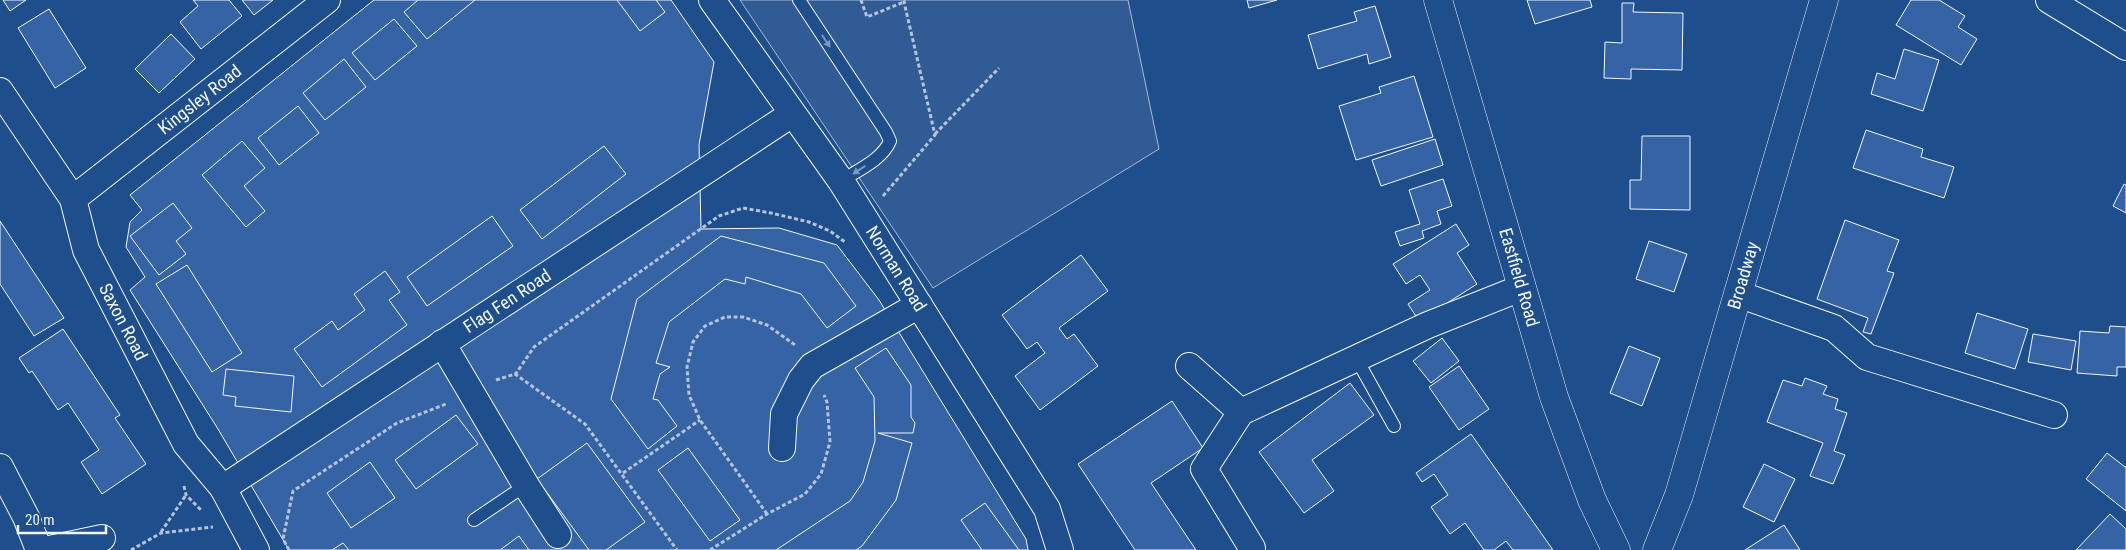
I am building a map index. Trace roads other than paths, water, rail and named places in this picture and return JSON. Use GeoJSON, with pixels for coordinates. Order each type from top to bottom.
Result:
{"type":"FeatureCollection","features":[{"type":"Feature","properties":{"kind":"street","name":"Kingsley Road"},"geometry":{"type":"LineString","coordinates":[[73,199],[327,0]]}},
{"type":"Feature","properties":{"kind":"street","name":"Norman Road"},"geometry":{"type":"LineString","coordinates":[[712,0],[841,181],[1047,509],[1060,550]]}},
{"type":"Feature","properties":{"kind":"street","name":"Eastfield Road"},"geometry":{"type":"LineString","coordinates":[[1438,0],[1521,288],[1558,406],[1592,500],[1616,550]]}},
{"type":"Feature","properties":{"kind":"street","name":"Broadway"},"geometry":{"type":"LineString","coordinates":[[1657,550],[1679,495],[1824,0]]}},
{"type":"Feature","properties":{"kind":"street"},"geometry":{"type":"LineString","coordinates":[[2049,0],[2126,47]]}},
{"type":"Feature","properties":{"kind":"street","name":"Saxon Road"},"geometry":{"type":"LineString","coordinates":[[0,91],[73,199],[86,250],[186,444],[223,488],[256,550]]}},
{"type":"Feature","properties":{"kind":"street","name":"Flag Fen Road"},"geometry":{"type":"LineString","coordinates":[[223,488],[792,114]]}},
{"type":"Feature","properties":{"kind":"street"},"geometry":{"type":"LineString","coordinates":[[1252,548],[1204,469],[1241,412],[1428,325],[1521,288]]}},
{"type":"Feature","properties":{"kind":"street"},"geometry":{"type":"LineString","coordinates":[[1738,294],[1834,328],[1867,357],[2054,415]]}},
{"type":"Feature","properties":{"kind":"street"},"geometry":{"type":"LineString","coordinates":[[782,448],[784,414],[801,380],[812,366],[919,305]]}},
{"type":"Feature","properties":{"kind":"street"},"geometry":{"type":"LineString","coordinates":[[442,343],[558,535]]}},
{"type":"Feature","properties":{"kind":"street"},"geometry":{"type":"LineString","coordinates":[[1189,366],[1241,412]]}},
{"type":"Feature","properties":{"kind":"street"},"geometry":{"type":"LineString","coordinates":[[0,467],[26,517],[39,550]]}},
{"type":"Feature","properties":{"kind":"street"},"geometry":{"type":"LineString","coordinates":[[45,550],[102,538]]}},
{"type":"Feature","properties":{"kind":"lane"},"geometry":{"type":"LineString","coordinates":[[799,0],[886,132],[890,141],[887,149],[874,160],[841,181]]}},
{"type":"Feature","properties":{"kind":"lane"},"geometry":{"type":"LineString","coordinates":[[1356,358],[1394,426]]}},
{"type":"Feature","properties":{"kind":"lane"},"geometry":{"type":"LineString","coordinates":[[474,520],[526,484]]}}]}
